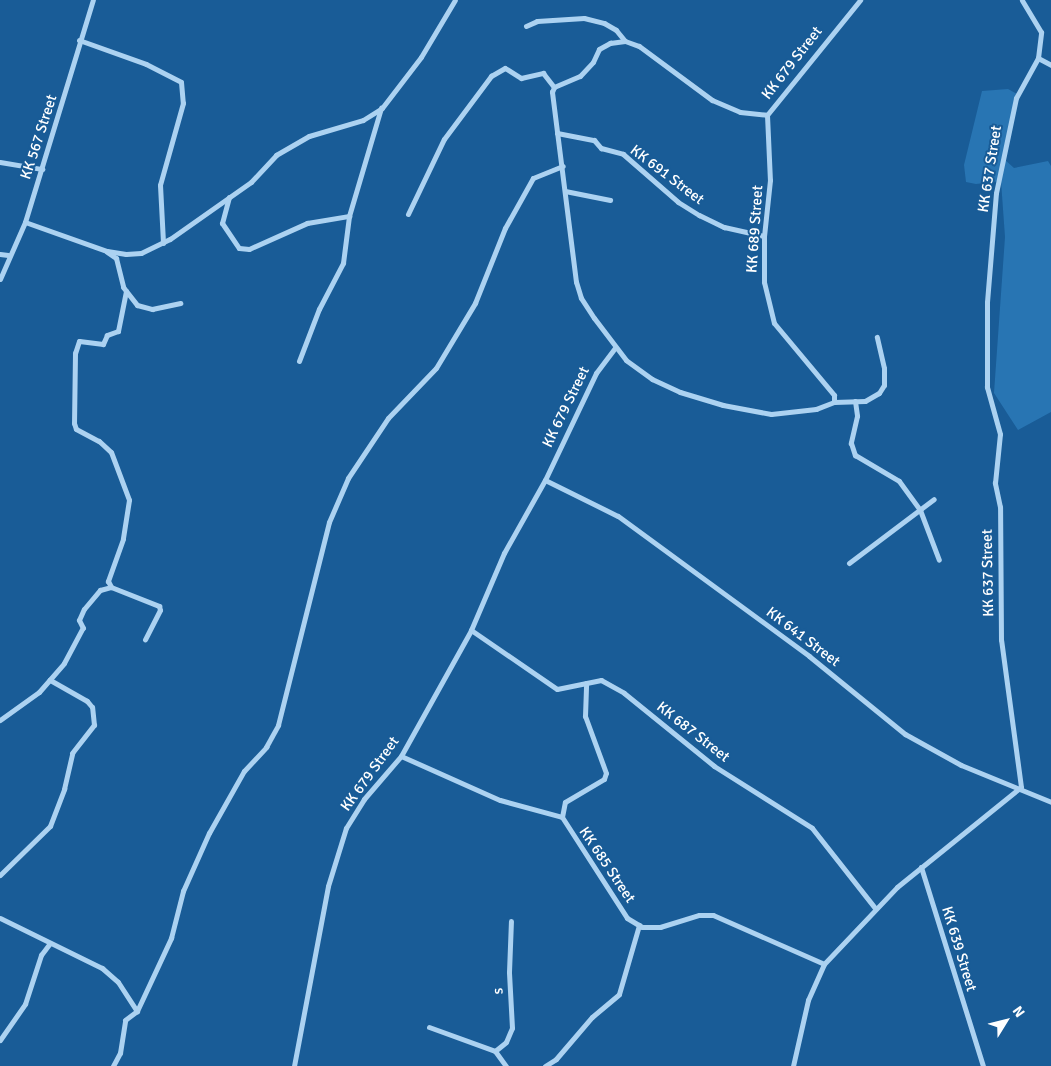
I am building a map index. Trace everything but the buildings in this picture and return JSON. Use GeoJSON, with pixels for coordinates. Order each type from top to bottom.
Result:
{"type":"FeatureCollection","features":[{"type":"Feature","properties":{"kind":"street","name":"KK 567 Street"},"geometry":{"type":"LineString","coordinates":[[0,279],[8,256],[25,222],[74,67],[79,40],[93,0]]}},
{"type":"Feature","properties":{"kind":"street"},"geometry":{"type":"LineString","coordinates":[[25,222],[107,251],[141,254],[163,243],[251,182],[276,155],[309,136],[363,120],[382,108],[421,57],[455,0]]}},
{"type":"Feature","properties":{"kind":"street","name":"KK 679 Street"},"geometry":{"type":"LineString","coordinates":[[526,26],[537,21],[584,18],[604,23],[616,30],[625,41],[639,46],[712,100],[740,112],[767,115],[860,0]]}},
{"type":"Feature","properties":{"kind":"street","name":"KK 637 Street"},"geometry":{"type":"LineString","coordinates":[[1021,787],[1001,640],[1000,507],[995,483],[1000,434],[987,387],[987,302],[996,194],[1004,145],[1016,98],[1038,58],[1041,32],[1022,0]]}},
{"type":"Feature","properties":{"kind":"street"},"geometry":{"type":"LineString","coordinates":[[79,40],[146,64],[181,82],[183,103],[160,185],[163,243]]}},
{"type":"Feature","properties":{"kind":"street"},"geometry":{"type":"LineString","coordinates":[[554,87],[580,76],[593,62],[599,49],[610,43],[625,41]]}},
{"type":"Feature","properties":{"kind":"street"},"geometry":{"type":"LineString","coordinates":[[1038,58],[1051,65]]}},
{"type":"Feature","properties":{"kind":"street"},"geometry":{"type":"LineString","coordinates":[[408,214],[444,140],[491,76],[505,68],[521,78],[543,73],[554,87],[552,99],[564,166],[565,191],[576,282],[581,298],[615,348],[652,379],[680,392],[723,405],[771,414],[827,406],[834,402],[865,401],[879,393],[884,385],[877,337]]}},
{"type":"Feature","properties":{"kind":"street"},"geometry":{"type":"LineString","coordinates":[[299,361],[320,309],[343,263],[349,216],[382,108]]}},
{"type":"Feature","properties":{"kind":"street","name":"KK 689 Street"},"geometry":{"type":"LineString","coordinates":[[767,115],[770,180],[764,236],[764,282],[774,323],[834,395],[834,402]]}},
{"type":"Feature","properties":{"kind":"street","name":"KK 691 Street"},"geometry":{"type":"LineString","coordinates":[[557,132],[594,140],[601,148],[622,154],[678,202],[699,215],[724,227],[764,236]]}},
{"type":"Feature","properties":{"kind":"street"},"geometry":{"type":"LineString","coordinates":[[0,162],[42,169]]}},
{"type":"Feature","properties":{"kind":"street"},"geometry":{"type":"LineString","coordinates":[[113,1066],[120,1053],[125,1020],[137,1011],[171,938],[183,891],[208,833],[244,771],[266,747],[278,725],[329,522],[348,478],[388,418],[436,368],[475,303],[505,228],[534,178],[564,166]]}},
{"type":"Feature","properties":{"kind":"street"},"geometry":{"type":"LineString","coordinates":[[565,191],[610,200]]}},
{"type":"Feature","properties":{"kind":"street"},"geometry":{"type":"LineString","coordinates":[[229,196],[222,223],[238,248],[249,248],[307,223],[349,216]]}},
{"type":"Feature","properties":{"kind":"street"},"geometry":{"type":"LineString","coordinates":[[107,251],[116,258],[126,292],[137,305],[152,309],[180,303]]}},
{"type":"Feature","properties":{"kind":"street"},"geometry":{"type":"LineString","coordinates":[[0,254],[8,256]]}},
{"type":"Feature","properties":{"kind":"street"},"geometry":{"type":"LineString","coordinates":[[111,587],[108,581],[123,539],[129,500],[111,452],[99,441],[76,429],[75,353],[79,341],[103,344],[107,335],[118,331],[126,292]]}},
{"type":"Feature","properties":{"kind":"street","name":"KK 679 Street"},"geometry":{"type":"LineString","coordinates":[[294,1066],[328,886],[346,828],[364,799],[401,756],[471,630],[504,554],[545,480],[596,373],[615,348]]}},
{"type":"Feature","properties":{"kind":"street"},"geometry":{"type":"LineString","coordinates":[[855,401],[857,416],[851,443],[855,455],[899,482],[920,510],[939,560]]}},
{"type":"Feature","properties":{"kind":"street","name":"KK 641 Street"},"geometry":{"type":"LineString","coordinates":[[545,480],[618,516],[809,656],[905,734],[961,765],[1021,787],[1051,802]]}},
{"type":"Feature","properties":{"kind":"street"},"geometry":{"type":"LineString","coordinates":[[849,563],[934,499]]}},
{"type":"Feature","properties":{"kind":"street"},"geometry":{"type":"LineString","coordinates":[[0,720],[39,692],[64,663],[83,628],[79,620],[84,609],[100,590],[111,587],[159,606],[160,610],[145,639]]}},
{"type":"Feature","properties":{"kind":"street","name":"KK 687 Street"},"geometry":{"type":"LineString","coordinates":[[471,630],[557,689],[601,680],[624,693],[714,766],[812,828],[875,908]]}},
{"type":"Feature","properties":{"kind":"street"},"geometry":{"type":"LineString","coordinates":[[0,875],[50,826],[64,789],[72,753],[94,725],[92,707],[88,701],[50,680]]}},
{"type":"Feature","properties":{"kind":"street"},"geometry":{"type":"LineString","coordinates":[[562,818],[565,802],[604,779],[606,773],[585,716],[586,683]]}},
{"type":"Feature","properties":{"kind":"street","name":"KK 685 Street"},"geometry":{"type":"LineString","coordinates":[[401,756],[500,800],[562,818],[627,918],[638,925]]}},
{"type":"Feature","properties":{"kind":"street"},"geometry":{"type":"LineString","coordinates":[[793,1066],[808,1000],[824,964],[875,908],[920,867],[1021,787]]}},
{"type":"Feature","properties":{"kind":"street","name":"KK 639 Street"},"geometry":{"type":"LineString","coordinates":[[920,867],[983,1066]]}},
{"type":"Feature","properties":{"kind":"street"},"geometry":{"type":"LineString","coordinates":[[545,1066],[556,1059],[592,1017],[619,994],[638,925],[660,927],[699,915],[712,915],[824,964]]}},
{"type":"Feature","properties":{"kind":"street"},"geometry":{"type":"LineString","coordinates":[[0,918],[102,968],[118,982],[137,1011]]}},
{"type":"Feature","properties":{"kind":"street","name":"s"},"geometry":{"type":"LineString","coordinates":[[495,1051],[506,1042],[512,1028],[509,972],[510,921]]}},
{"type":"Feature","properties":{"kind":"street"},"geometry":{"type":"LineString","coordinates":[[0,1040],[25,1004],[41,955],[50,943]]}},
{"type":"Feature","properties":{"kind":"street"},"geometry":{"type":"LineString","coordinates":[[429,1028],[495,1051],[506,1066]]}},
{"type":"Feature","properties":{"kind":"shaded area"},"geometry":{"type":"Polygon","coordinates":[[[1008,89],[1019,95],[1004,159],[1014,168],[1048,161],[1051,166],[1051,412],[1018,430],[994,393],[1005,237],[1001,181],[976,184],[966,182],[964,165],[982,91],[1008,89]]]}}]}
